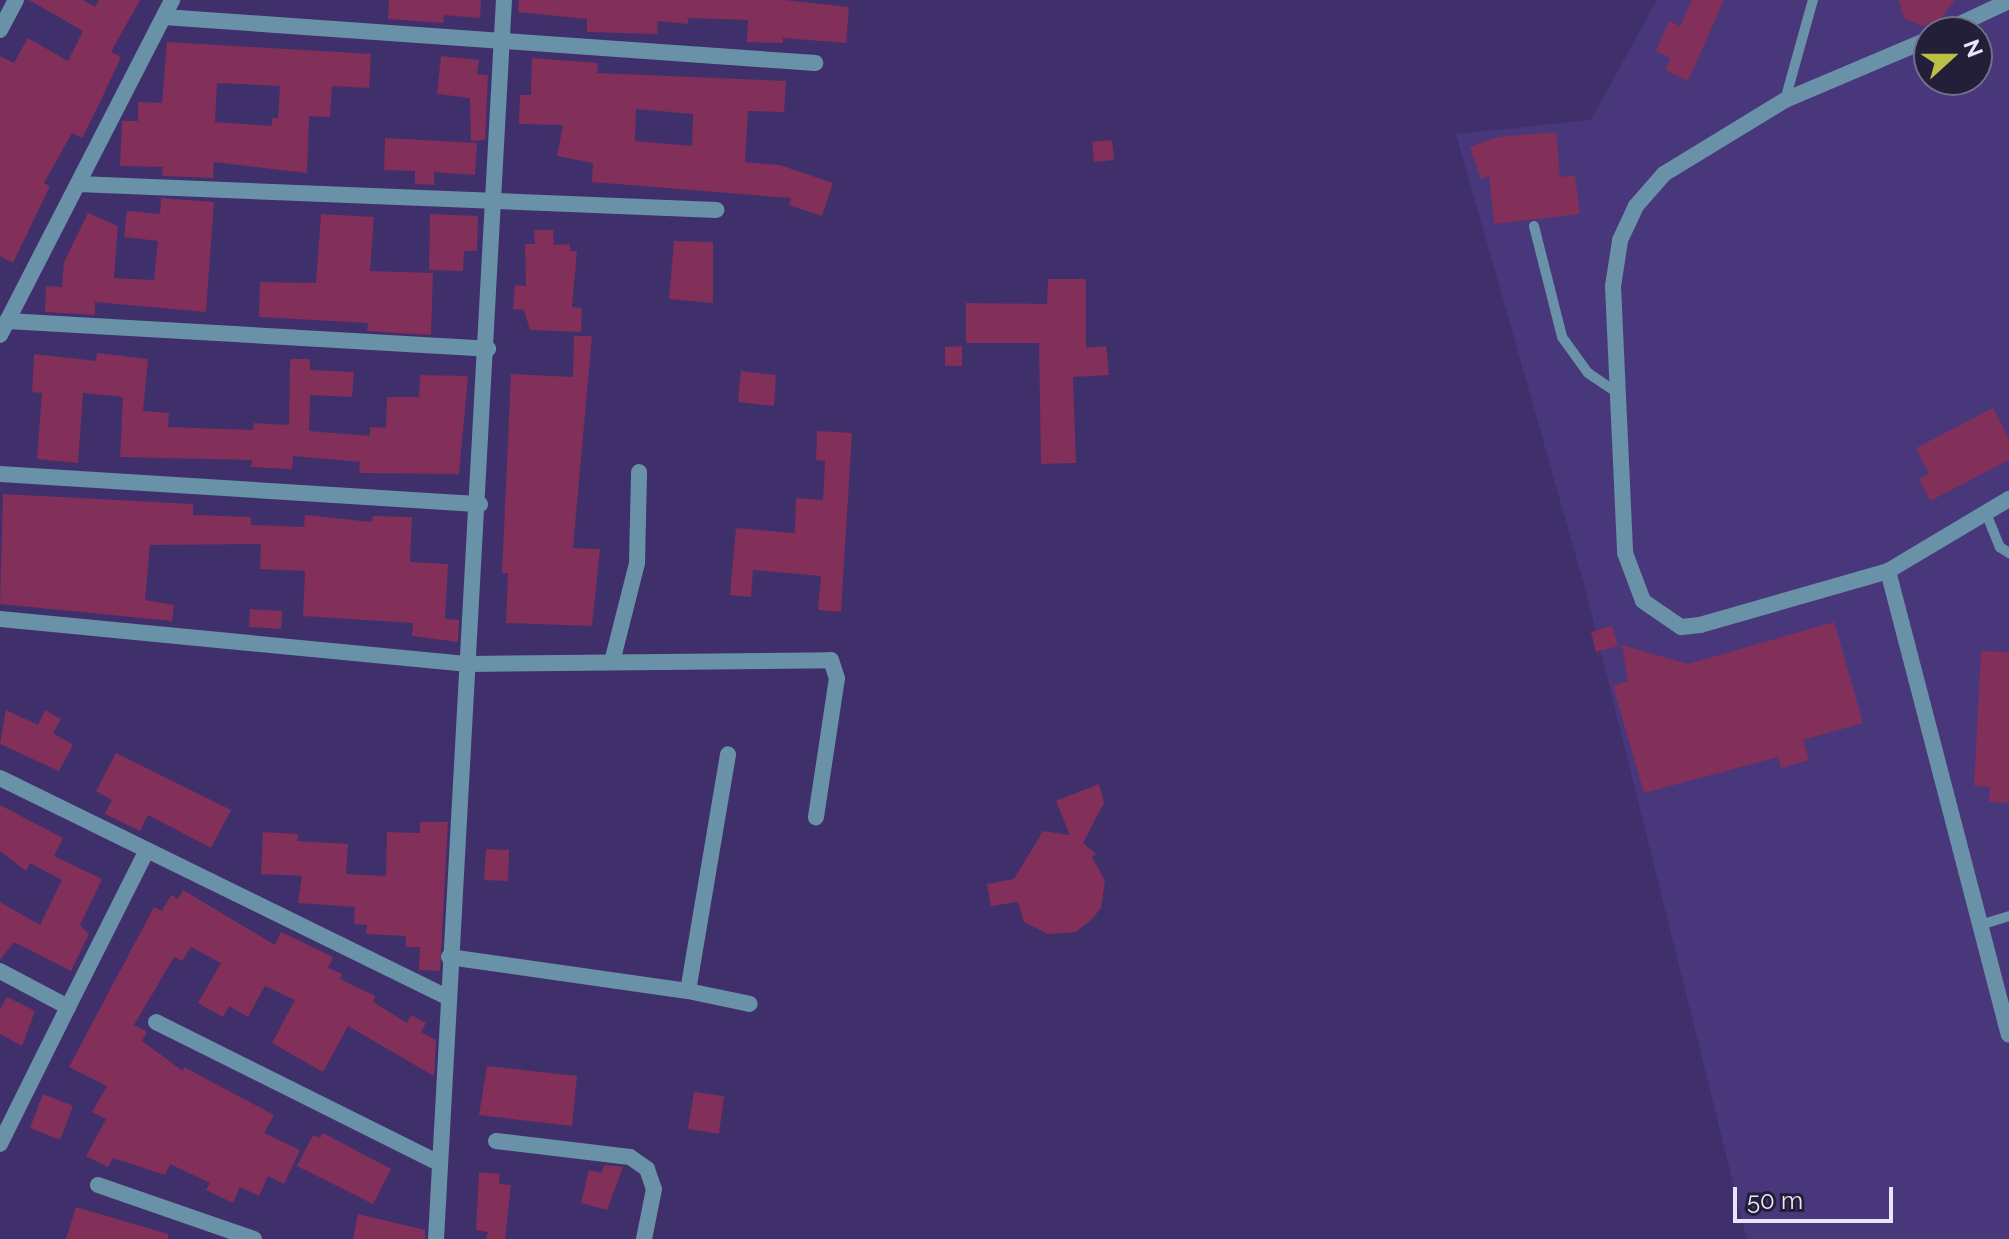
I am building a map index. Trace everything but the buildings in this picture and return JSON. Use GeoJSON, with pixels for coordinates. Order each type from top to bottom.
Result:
{"type":"FeatureCollection","features":[{"type":"Feature","properties":{"kind":"street"},"geometry":{"type":"LineString","coordinates":[[0,30],[16,0]]}},
{"type":"Feature","properties":{"kind":"street"},"geometry":{"type":"LineString","coordinates":[[172,0],[3,328],[488,349]]}},
{"type":"Feature","properties":{"kind":"street"},"geometry":{"type":"LineString","coordinates":[[436,1239],[449,957],[480,504],[488,349],[490,199],[504,0]]}},
{"type":"Feature","properties":{"kind":"street"},"geometry":{"type":"LineString","coordinates":[[1977,16],[2009,1]]}},
{"type":"Feature","properties":{"kind":"street"},"geometry":{"type":"LineString","coordinates":[[164,17],[815,63]]}},
{"type":"Feature","properties":{"kind":"street"},"geometry":{"type":"LineString","coordinates":[[1913,46],[1785,100],[1664,174],[1636,206],[1620,241],[1613,286],[1625,553],[1643,601],[1662,618],[1681,627],[1700,625],[1888,571],[2009,499]]}},
{"type":"Feature","properties":{"kind":"street"},"geometry":{"type":"LineString","coordinates":[[78,184],[716,210]]}},
{"type":"Feature","properties":{"kind":"street"},"geometry":{"type":"LineString","coordinates":[[612,662],[637,563],[639,472]]}},
{"type":"Feature","properties":{"kind":"street"},"geometry":{"type":"LineString","coordinates":[[0,474],[480,504]]}},
{"type":"Feature","properties":{"kind":"street"},"geometry":{"type":"LineString","coordinates":[[1888,571],[2009,1034]]}},
{"type":"Feature","properties":{"kind":"street"},"geometry":{"type":"LineString","coordinates":[[0,619],[469,664],[831,660],[837,678],[816,817]]}},
{"type":"Feature","properties":{"kind":"street"},"geometry":{"type":"LineString","coordinates":[[688,991],[728,754]]}},
{"type":"Feature","properties":{"kind":"street"},"geometry":{"type":"LineString","coordinates":[[0,778],[447,997]]}},
{"type":"Feature","properties":{"kind":"street"},"geometry":{"type":"LineString","coordinates":[[0,1144],[146,852]]}},
{"type":"Feature","properties":{"kind":"street"},"geometry":{"type":"LineString","coordinates":[[449,957],[688,991],[750,1004]]}},
{"type":"Feature","properties":{"kind":"street"},"geometry":{"type":"LineString","coordinates":[[0,971],[68,1007]]}},
{"type":"Feature","properties":{"kind":"street"},"geometry":{"type":"LineString","coordinates":[[156,1022],[439,1163]]}},
{"type":"Feature","properties":{"kind":"street"},"geometry":{"type":"LineString","coordinates":[[496,1141],[630,1157],[647,1169],[654,1189],[644,1239]]}},
{"type":"Feature","properties":{"kind":"street"},"geometry":{"type":"LineString","coordinates":[[98,1185],[254,1239]]}},
{"type":"Feature","properties":{"kind":"lane"},"geometry":{"type":"LineString","coordinates":[[1785,100],[1813,0]]}},
{"type":"Feature","properties":{"kind":"lane"},"geometry":{"type":"LineString","coordinates":[[1534,226],[1562,337],[1588,373],[1618,393]]}},
{"type":"Feature","properties":{"kind":"lane"},"geometry":{"type":"LineString","coordinates":[[1986,513],[2000,547],[2009,553]]}},
{"type":"Feature","properties":{"kind":"lane"},"geometry":{"type":"LineString","coordinates":[[1980,925],[2009,916]]}},
{"type":"Feature","properties":{"kind":"shaded area"},"geometry":{"type":"Polygon","coordinates":[[[1657,0],[2009,0],[2009,1239],[1747,1239],[1585,588],[1456,134],[1591,120],[1657,0]]]}}]}
